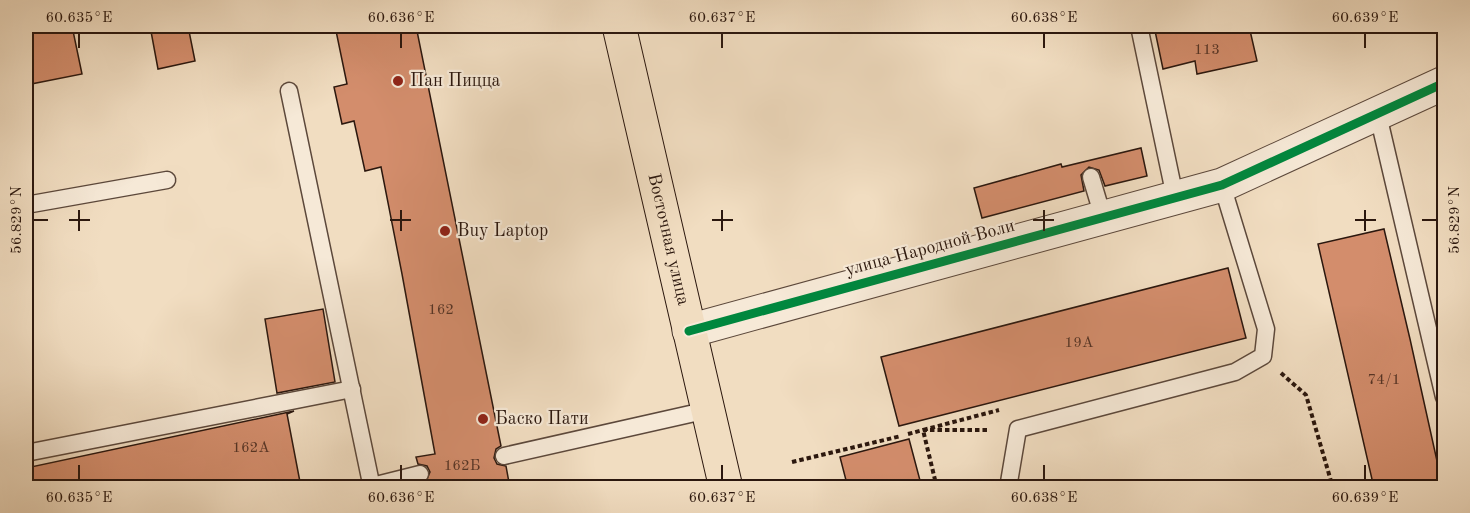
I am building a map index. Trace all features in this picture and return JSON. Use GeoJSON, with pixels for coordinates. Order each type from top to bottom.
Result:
{"type":"FeatureCollection","features":[{"type":"Feature","properties":{"kind":"main road","name":"Восточная улица"},"geometry":{"type":"LineString","coordinates":[[619,26],[726,488]]}},
{"type":"Feature","properties":{"kind":"street","name":"улица Народной Воли"},"geometry":{"type":"LineString","coordinates":[[689,331],[1222,185],[1444,83]]}},
{"type":"Feature","properties":{"kind":"lane"},"geometry":{"type":"LineString","coordinates":[[1139,26],[1175,197]]}},
{"type":"Feature","properties":{"kind":"lane"},"geometry":{"type":"LineString","coordinates":[[290,91],[372,487],[420,474]]}},
{"type":"Feature","properties":{"kind":"lane"},"geometry":{"type":"LineString","coordinates":[[1378,115],[1444,397]]}},
{"type":"Feature","properties":{"kind":"lane"},"geometry":{"type":"LineString","coordinates":[[1091,177],[1103,218]]}},
{"type":"Feature","properties":{"kind":"lane"},"geometry":{"type":"LineString","coordinates":[[26,206],[167,180]]}},
{"type":"Feature","properties":{"kind":"lane"},"geometry":{"type":"LineString","coordinates":[[1008,488],[1018,429],[1235,372],[1263,356],[1266,329],[1222,185]]}},
{"type":"Feature","properties":{"kind":"lane"},"geometry":{"type":"LineString","coordinates":[[26,453],[351,389]]}},
{"type":"Feature","properties":{"kind":"lane"},"geometry":{"type":"LineString","coordinates":[[504,456],[708,410]]}},
{"type":"Feature","properties":{"kind":"path"},"geometry":{"type":"LineString","coordinates":[[1263,356],[1306,395],[1333,488]]}},
{"type":"Feature","properties":{"kind":"path"},"geometry":{"type":"LineString","coordinates":[[908,435],[1002,409]]}},
{"type":"Feature","properties":{"kind":"path"},"geometry":{"type":"LineString","coordinates":[[923,430],[1018,429]]}},
{"type":"Feature","properties":{"kind":"path"},"geometry":{"type":"LineString","coordinates":[[923,430],[937,488]]}},
{"type":"Feature","properties":{"kind":"path"},"geometry":{"type":"LineString","coordinates":[[792,462],[901,436]]}},
{"type":"Feature","properties":{"kind":"building"},"geometry":{"type":"Polygon","coordinates":[[[26,26],[72,26],[82,74],[26,85],[26,26]]]}},
{"type":"Feature","properties":{"kind":"building"},"geometry":{"type":"Polygon","coordinates":[[[150,26],[188,26],[195,61],[158,69],[150,26]]]}},
{"type":"Feature","properties":{"kind":"building"},"geometry":{"type":"Polygon","coordinates":[[[335,26],[416,26],[501,446],[496,449],[494,458],[497,464],[506,466],[510,488],[423,488],[430,472],[427,466],[418,464],[416,457],[435,454],[402,274],[381,167],[365,171],[354,121],[342,124],[334,87],[347,84],[335,26]]]}},
{"type":"Feature","properties":{"kind":"building"},"geometry":{"type":"Polygon","coordinates":[[[1154,26],[1249,26],[1257,61],[1197,74],[1195,61],[1163,69],[1154,26]]]}},
{"type":"Feature","properties":{"kind":"building"},"geometry":{"type":"Polygon","coordinates":[[[1141,148],[1147,176],[1105,186],[1099,170],[1089,167],[1081,175],[1084,191],[982,218],[974,188],[1061,164],[1062,167],[1141,148]]]}},
{"type":"Feature","properties":{"kind":"building"},"geometry":{"type":"Polygon","coordinates":[[[1384,229],[1443,488],[1374,488],[1318,244],[1384,229]]]}},
{"type":"Feature","properties":{"kind":"building"},"geometry":{"type":"Polygon","coordinates":[[[1228,268],[1246,338],[899,426],[881,357],[1228,268]]]}},
{"type":"Feature","properties":{"kind":"building"},"geometry":{"type":"Polygon","coordinates":[[[323,309],[335,382],[277,393],[265,319],[323,309]]]}},
{"type":"Feature","properties":{"kind":"building"},"geometry":{"type":"Polygon","coordinates":[[[294,411],[287,414],[300,482],[271,488],[26,488],[26,468],[294,411]]]}},
{"type":"Feature","properties":{"kind":"building"},"geometry":{"type":"Polygon","coordinates":[[[909,439],[922,488],[848,488],[840,457],[909,439]]]}},
{"type":"Feature","properties":{"kind":"cycle path"},"geometry":{"type":"LineString","coordinates":[[689,331],[1222,185],[1444,83]]}},
{"type":"Feature","properties":{"kind":"place","name":"Пан Пицца"},"geometry":{"type":"Point","coordinates":[398,81]}},
{"type":"Feature","properties":{"kind":"place","name":"Buy Laptop"},"geometry":{"type":"Point","coordinates":[445,231]}},
{"type":"Feature","properties":{"kind":"place","name":"Баско Пати"},"geometry":{"type":"Point","coordinates":[483,419]}}]}
